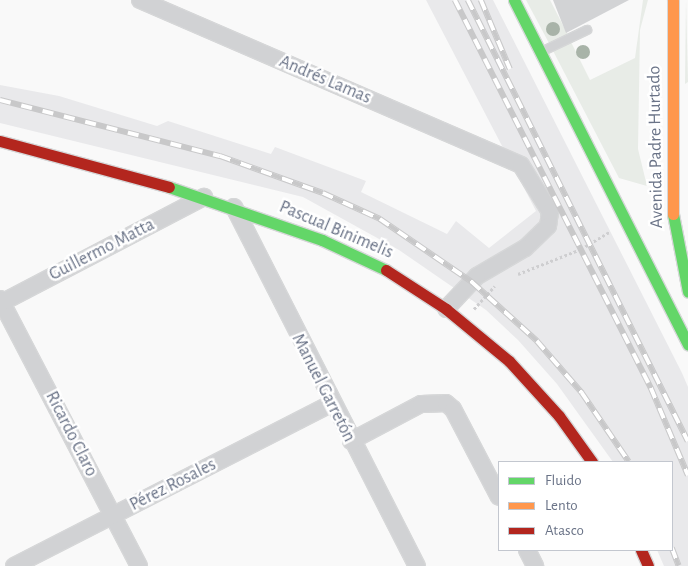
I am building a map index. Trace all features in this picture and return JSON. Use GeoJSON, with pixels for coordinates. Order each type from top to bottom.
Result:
{"type":"FeatureCollection","features":[{"type":"Feature","properties":{"kind":"street","name":"Andrés Lamas"},"geometry":{"type":"LineString","coordinates":[[140,0],[510,160],[530,174],[550,212],[548,226],[525,248],[477,276],[452,314]]}},
{"type":"Feature","properties":{"kind":"street"},"geometry":{"type":"LineString","coordinates":[[514,0],[688,344]]}},
{"type":"Feature","properties":{"kind":"street","name":"Avenida Padre Hurtado"},"geometry":{"type":"LineString","coordinates":[[673,0],[673,223],[688,292]]}},
{"type":"Feature","properties":{"kind":"street","name":"Pascual Binimelis"},"geometry":{"type":"LineString","coordinates":[[0,140],[204,197],[360,257],[452,314],[530,382],[591,461]]}},
{"type":"Feature","properties":{"kind":"street","name":"Guillermo Matta"},"geometry":{"type":"LineString","coordinates":[[1,300],[204,197]]}},
{"type":"Feature","properties":{"kind":"street","name":"Manuel Garretón"},"geometry":{"type":"LineString","coordinates":[[234,208],[331,404],[417,566]]}},
{"type":"Feature","properties":{"kind":"street"},"geometry":{"type":"LineString","coordinates":[[673,223],[688,215]]}},
{"type":"Feature","properties":{"kind":"street","name":"Ricardo Claro"},"geometry":{"type":"LineString","coordinates":[[1,300],[139,566]]}},
{"type":"Feature","properties":{"kind":"street"},"geometry":{"type":"LineString","coordinates":[[351,441],[421,404],[446,403],[453,409],[498,495]]}},
{"type":"Feature","properties":{"kind":"street","name":"Pérez Rosales"},"geometry":{"type":"LineString","coordinates":[[14,566],[331,404]]}},
{"type":"Feature","properties":{"kind":"street"},"geometry":{"type":"LineString","coordinates":[[528,551],[535,566]]}},
{"type":"Feature","properties":{"kind":"street"},"geometry":{"type":"LineString","coordinates":[[641,551],[648,566]]}},
{"type":"Feature","properties":{"kind":"lane"},"geometry":{"type":"LineString","coordinates":[[541,52],[587,30]]}},
{"type":"Feature","properties":{"kind":"path"},"geometry":{"type":"LineString","coordinates":[[510,276],[581,249],[626,221]]}},
{"type":"Feature","properties":{"kind":"path"},"geometry":{"type":"LineString","coordinates":[[452,314],[475,309],[501,280]]}},
{"type":"Feature","properties":{"kind":"shaded area"},"geometry":{"type":"Polygon","coordinates":[[[426,0],[493,0],[682,373],[688,387],[688,566],[664,566],[657,551],[673,551],[673,461],[612,461],[557,384],[518,340],[486,310],[399,250],[303,197],[0,123],[0,85],[59,96],[157,126],[168,121],[271,154],[275,147],[366,181],[361,192],[447,234],[456,221],[489,248],[536,211],[426,0]]]}},
{"type":"Feature","properties":{"kind":"shaded area"},"geometry":{"type":"Polygon","coordinates":[[[526,0],[550,0],[568,35],[550,45],[526,0]]]}},
{"type":"Feature","properties":{"kind":"shaded area"},"geometry":{"type":"Polygon","coordinates":[[[643,0],[648,0],[640,30],[638,149],[647,186],[619,178],[551,47],[570,40],[590,80],[635,58],[643,0]]]}},
{"type":"Feature","properties":{"kind":"shaded area"},"geometry":{"type":"Polygon","coordinates":[[[686,0],[688,82],[685,84],[686,0]]]}},
{"type":"Feature","properties":{"kind":"building"},"geometry":{"type":"Polygon","coordinates":[[[553,0],[629,0],[566,33],[553,0]]]}},
{"type":"Feature","properties":{"kind":"railway"},"geometry":{"type":"LineString","coordinates":[[455,0],[651,388],[688,475]]}},
{"type":"Feature","properties":{"kind":"railway"},"geometry":{"type":"LineString","coordinates":[[468,0],[688,441]]}},
{"type":"Feature","properties":{"kind":"railway"},"geometry":{"type":"LineString","coordinates":[[481,0],[510,69]]}},
{"type":"Feature","properties":{"kind":"railway"},"geometry":{"type":"LineString","coordinates":[[0,100],[220,156],[323,193],[380,219],[472,282],[537,341],[582,393],[628,461]]}},
{"type":"Feature","properties":{"kind":"railway"},"geometry":{"type":"LineString","coordinates":[[673,551],[679,566]]}},
{"type":"Feature","properties":{"kind":"traffic: fast"},"geometry":{"type":"LineString","coordinates":[[514,0],[688,344]]}},
{"type":"Feature","properties":{"kind":"traffic: fast"},"geometry":{"type":"LineString","coordinates":[[169,187],[322,240],[386,270]]}},
{"type":"Feature","properties":{"kind":"traffic: fast"},"geometry":{"type":"LineString","coordinates":[[673,214],[688,292]]}},
{"type":"Feature","properties":{"kind":"traffic: slow"},"geometry":{"type":"LineString","coordinates":[[673,0],[673,214]]}},
{"type":"Feature","properties":{"kind":"traffic: jam"},"geometry":{"type":"LineString","coordinates":[[0,141],[169,187]]}},
{"type":"Feature","properties":{"kind":"traffic: jam"},"geometry":{"type":"LineString","coordinates":[[386,270],[446,309],[509,361],[559,416],[591,461]]}},
{"type":"Feature","properties":{"kind":"traffic: jam"},"geometry":{"type":"LineString","coordinates":[[641,551],[648,566]]}}]}
